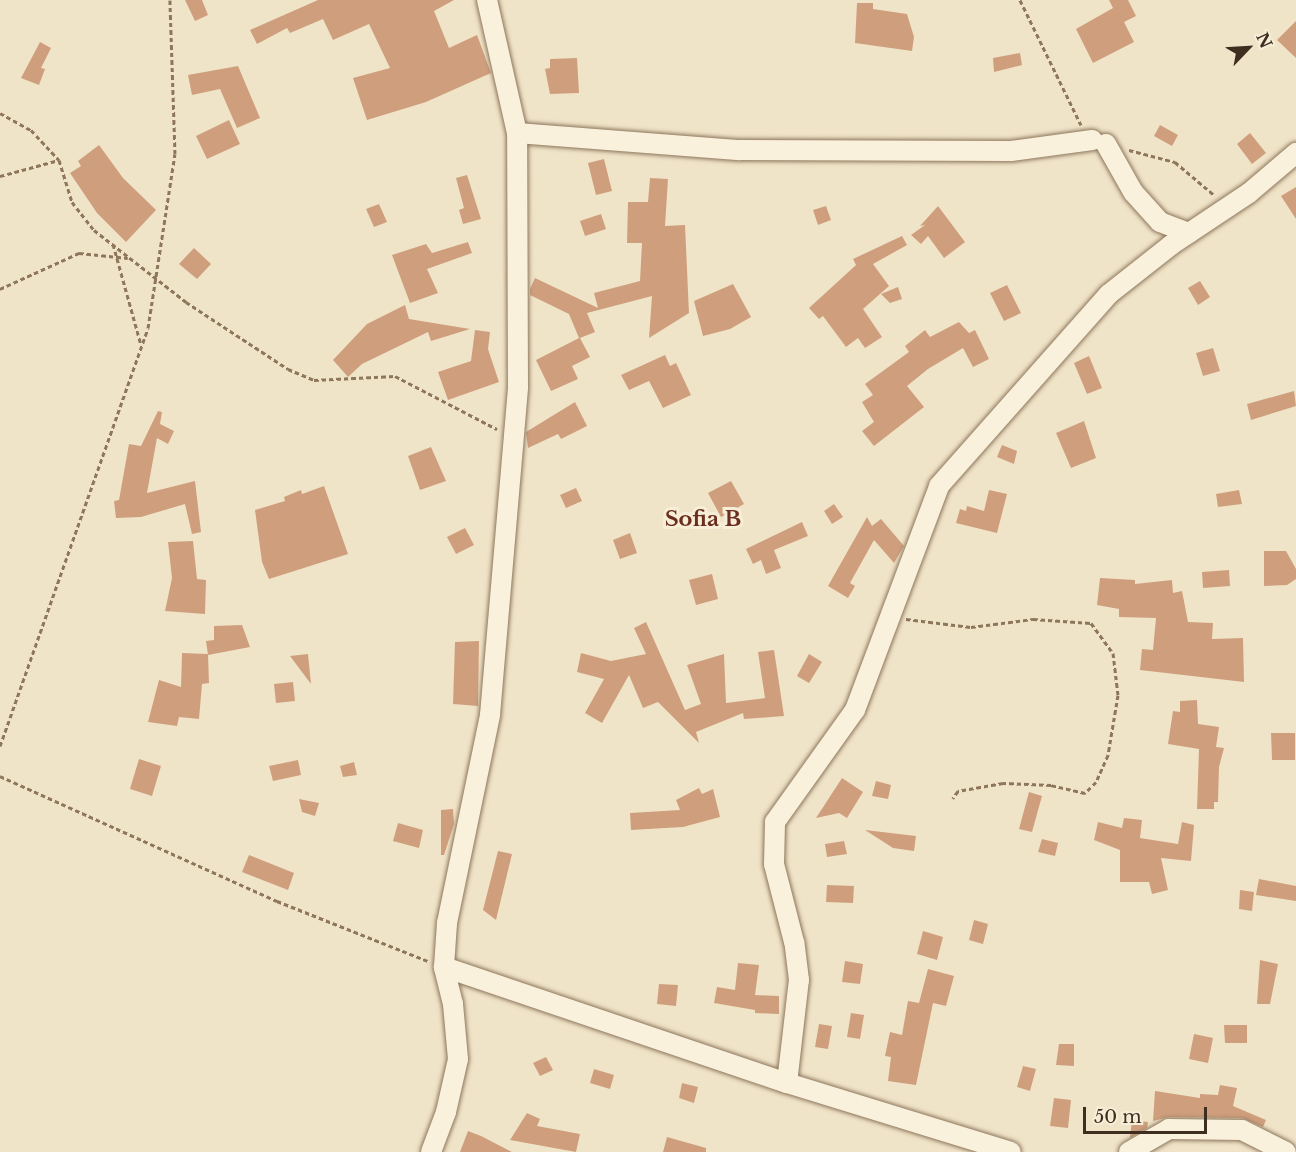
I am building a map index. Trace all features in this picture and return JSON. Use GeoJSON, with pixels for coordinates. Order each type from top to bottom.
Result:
{"type":"FeatureCollection","features":[{"type":"Feature","properties":{"kind":"street"},"geometry":{"type":"LineString","coordinates":[[431,1152],[446,1112],[458,1059],[453,1005],[444,968],[447,923],[490,715],[515,438],[517,133],[487,0]]}},
{"type":"Feature","properties":{"kind":"street"},"geometry":{"type":"LineString","coordinates":[[517,133],[741,150],[1011,151],[1099,142],[1133,192],[1160,222],[1189,233]]}},
{"type":"Feature","properties":{"kind":"street"},"geometry":{"type":"LineString","coordinates":[[787,1083],[799,980],[794,942],[774,864],[775,822],[855,710],[939,486],[1109,294],[1158,255],[1227,208],[1296,153]]}},
{"type":"Feature","properties":{"kind":"street"},"geometry":{"type":"LineString","coordinates":[[1158,255],[1160,222]]}},
{"type":"Feature","properties":{"kind":"street"},"geometry":{"type":"LineString","coordinates":[[444,968],[787,1083],[1011,1152]]}},
{"type":"Feature","properties":{"kind":"street"},"geometry":{"type":"LineString","coordinates":[[1129,1152],[1169,1129],[1242,1130],[1286,1152]]}},
{"type":"Feature","properties":{"kind":"path"},"geometry":{"type":"LineString","coordinates":[[0,746],[141,346],[158,279],[175,154],[170,0]]}},
{"type":"Feature","properties":{"kind":"path"},"geometry":{"type":"LineString","coordinates":[[1020,0],[1075,117],[1099,142],[1175,162],[1227,208]]}},
{"type":"Feature","properties":{"kind":"path"},"geometry":{"type":"LineString","coordinates":[[0,113],[31,130],[59,160],[72,202],[94,230],[158,279],[288,369],[314,380],[395,376],[515,438]]}},
{"type":"Feature","properties":{"kind":"path"},"geometry":{"type":"LineString","coordinates":[[0,176],[59,160]]}},
{"type":"Feature","properties":{"kind":"path"},"geometry":{"type":"LineString","coordinates":[[113,244],[114,256],[141,346]]}},
{"type":"Feature","properties":{"kind":"path"},"geometry":{"type":"LineString","coordinates":[[0,290],[79,254],[130,258]]}},
{"type":"Feature","properties":{"kind":"path"},"geometry":{"type":"LineString","coordinates":[[890,614],[920,623],[971,627],[1033,619],[1091,623],[1113,652],[1118,695],[1108,755],[1096,782],[1085,793],[1051,785],[1003,783],[958,791],[952,798]]}},
{"type":"Feature","properties":{"kind":"path"},"geometry":{"type":"LineString","coordinates":[[0,776],[277,901],[444,968]]}},
{"type":"Feature","properties":{"kind":"building"},"geometry":{"type":"Polygon","coordinates":[[[185,0],[202,0],[208,15],[195,21],[185,0]]]}},
{"type":"Feature","properties":{"kind":"building"},"geometry":{"type":"Polygon","coordinates":[[[318,0],[454,0],[434,11],[449,48],[477,35],[491,73],[426,102],[367,120],[353,78],[390,68],[369,24],[333,40],[323,19],[290,33],[287,28],[257,44],[250,30],[318,0]]]}},
{"type":"Feature","properties":{"kind":"building"},"geometry":{"type":"Polygon","coordinates":[[[1109,0],[1128,0],[1136,16],[1124,22],[1134,42],[1093,63],[1076,29],[1113,8],[1109,0]]]}},
{"type":"Feature","properties":{"kind":"building"},"geometry":{"type":"Polygon","coordinates":[[[857,3],[873,3],[873,9],[907,14],[914,37],[912,51],[855,43],[857,3]]]}},
{"type":"Feature","properties":{"kind":"building"},"geometry":{"type":"Polygon","coordinates":[[[1296,21],[1296,58],[1277,40],[1296,21]]]}},
{"type":"Feature","properties":{"kind":"building"},"geometry":{"type":"Polygon","coordinates":[[[40,42],[51,48],[41,68],[45,69],[39,85],[21,78],[40,42]]]}},
{"type":"Feature","properties":{"kind":"building"},"geometry":{"type":"Polygon","coordinates":[[[1020,53],[1022,65],[994,72],[993,58],[1020,53]]]}},
{"type":"Feature","properties":{"kind":"building"},"geometry":{"type":"Polygon","coordinates":[[[577,58],[579,93],[550,94],[545,69],[550,68],[550,59],[577,58]]]}},
{"type":"Feature","properties":{"kind":"building"},"geometry":{"type":"Polygon","coordinates":[[[238,66],[260,118],[237,128],[220,89],[192,95],[188,75],[238,66]]]}},
{"type":"Feature","properties":{"kind":"building"},"geometry":{"type":"Polygon","coordinates":[[[229,120],[240,144],[207,159],[196,136],[229,120]]]}},
{"type":"Feature","properties":{"kind":"building"},"geometry":{"type":"Polygon","coordinates":[[[1160,125],[1178,135],[1172,146],[1154,136],[1160,125]]]}},
{"type":"Feature","properties":{"kind":"building"},"geometry":{"type":"Polygon","coordinates":[[[1250,133],[1266,153],[1252,164],[1237,144],[1250,133]]]}},
{"type":"Feature","properties":{"kind":"building"},"geometry":{"type":"Polygon","coordinates":[[[99,145],[123,178],[156,210],[126,242],[97,213],[70,173],[81,166],[78,161],[99,145]]]}},
{"type":"Feature","properties":{"kind":"building"},"geometry":{"type":"Polygon","coordinates":[[[604,159],[612,191],[596,195],[588,163],[604,159]]]}},
{"type":"Feature","properties":{"kind":"building"},"geometry":{"type":"Polygon","coordinates":[[[467,175],[481,219],[463,224],[459,210],[464,208],[456,178],[467,175]]]}},
{"type":"Feature","properties":{"kind":"building"},"geometry":{"type":"Polygon","coordinates":[[[650,178],[668,179],[665,226],[685,225],[689,313],[649,338],[652,296],[587,313],[595,332],[580,338],[590,357],[572,366],[578,379],[551,391],[536,360],[579,338],[569,314],[530,295],[535,278],[598,308],[594,293],[640,281],[642,243],[627,243],[628,202],[648,202],[650,178]]]}},
{"type":"Feature","properties":{"kind":"building"},"geometry":{"type":"Polygon","coordinates":[[[1296,187],[1296,219],[1281,196],[1296,187]]]}},
{"type":"Feature","properties":{"kind":"building"},"geometry":{"type":"Polygon","coordinates":[[[379,204],[387,222],[374,227],[366,209],[379,204]]]}},
{"type":"Feature","properties":{"kind":"building"},"geometry":{"type":"Polygon","coordinates":[[[826,206],[831,220],[818,225],[813,210],[826,206]]]}},
{"type":"Feature","properties":{"kind":"building"},"geometry":{"type":"Polygon","coordinates":[[[938,206],[965,242],[944,258],[928,236],[921,244],[911,235],[925,225],[920,226],[938,206]]]}},
{"type":"Feature","properties":{"kind":"building"},"geometry":{"type":"Polygon","coordinates":[[[601,214],[606,229],[585,236],[580,221],[601,214]]]}},
{"type":"Feature","properties":{"kind":"building"},"geometry":{"type":"Polygon","coordinates":[[[902,236],[907,245],[873,264],[889,286],[863,309],[882,337],[865,348],[858,338],[846,347],[823,316],[819,319],[809,308],[856,265],[853,259],[902,236]]]}},
{"type":"Feature","properties":{"kind":"building"},"geometry":{"type":"Polygon","coordinates":[[[468,242],[472,253],[427,269],[438,293],[410,303],[392,255],[426,244],[432,253],[468,242]]]}},
{"type":"Feature","properties":{"kind":"building"},"geometry":{"type":"Polygon","coordinates":[[[194,248],[211,264],[197,279],[179,264],[194,248]]]}},
{"type":"Feature","properties":{"kind":"building"},"geometry":{"type":"Polygon","coordinates":[[[1200,281],[1210,297],[1198,305],[1188,288],[1200,281]]]}},
{"type":"Feature","properties":{"kind":"building"},"geometry":{"type":"Polygon","coordinates":[[[733,284],[751,317],[730,329],[703,336],[694,301],[733,284]]]}},
{"type":"Feature","properties":{"kind":"building"},"geometry":{"type":"Polygon","coordinates":[[[1007,285],[1021,313],[1004,321],[990,293],[1007,285]]]}},
{"type":"Feature","properties":{"kind":"building"},"geometry":{"type":"Polygon","coordinates":[[[898,287],[902,299],[890,303],[881,294],[898,287]]]}},
{"type":"Feature","properties":{"kind":"building"},"geometry":{"type":"Polygon","coordinates":[[[405,305],[409,319],[470,329],[431,341],[428,332],[362,364],[348,377],[333,360],[367,324],[405,305]]]}},
{"type":"Feature","properties":{"kind":"building"},"geometry":{"type":"Polygon","coordinates":[[[959,322],[969,333],[975,330],[989,359],[973,367],[963,348],[928,369],[907,386],[924,407],[874,446],[862,431],[874,422],[862,402],[873,395],[865,384],[909,352],[905,346],[925,330],[930,337],[959,322]]]}},
{"type":"Feature","properties":{"kind":"building"},"geometry":{"type":"Polygon","coordinates":[[[475,330],[490,332],[488,349],[499,382],[448,400],[438,372],[471,361],[475,330]]]}},
{"type":"Feature","properties":{"kind":"building"},"geometry":{"type":"Polygon","coordinates":[[[1213,348],[1220,371],[1203,376],[1196,353],[1213,348]]]}},
{"type":"Feature","properties":{"kind":"building"},"geometry":{"type":"Polygon","coordinates":[[[665,355],[670,366],[676,363],[691,395],[663,408],[649,381],[629,390],[621,375],[665,355]]]}},
{"type":"Feature","properties":{"kind":"building"},"geometry":{"type":"Polygon","coordinates":[[[1089,356],[1102,388],[1087,394],[1074,363],[1089,356]]]}},
{"type":"Feature","properties":{"kind":"building"},"geometry":{"type":"Polygon","coordinates":[[[1294,391],[1296,406],[1251,420],[1247,404],[1294,391]]]}},
{"type":"Feature","properties":{"kind":"building"},"geometry":{"type":"Polygon","coordinates":[[[575,402],[587,426],[561,439],[558,434],[528,448],[526,432],[575,402]]]}},
{"type":"Feature","properties":{"kind":"building"},"geometry":{"type":"Polygon","coordinates":[[[158,411],[162,412],[160,424],[174,431],[168,444],[157,438],[147,493],[195,481],[201,532],[192,534],[185,504],[141,517],[116,518],[114,501],[119,500],[129,444],[141,446],[158,411]]]}},
{"type":"Feature","properties":{"kind":"building"},"geometry":{"type":"Polygon","coordinates":[[[1084,421],[1096,458],[1071,468],[1056,433],[1084,421]]]}},
{"type":"Feature","properties":{"kind":"building"},"geometry":{"type":"Polygon","coordinates":[[[1002,445],[1017,451],[1014,464],[997,457],[1002,445]]]}},
{"type":"Feature","properties":{"kind":"building"},"geometry":{"type":"Polygon","coordinates":[[[431,447],[446,481],[420,490],[408,456],[431,447]]]}},
{"type":"Feature","properties":{"kind":"building"},"geometry":{"type":"Polygon","coordinates":[[[731,481],[744,504],[721,517],[708,493],[731,481]]]}},
{"type":"Feature","properties":{"kind":"building"},"geometry":{"type":"Polygon","coordinates":[[[324,486],[348,554],[269,579],[262,562],[255,510],[285,501],[284,497],[301,490],[302,494],[324,486]]]}},
{"type":"Feature","properties":{"kind":"building"},"geometry":{"type":"Polygon","coordinates":[[[576,488],[582,501],[566,508],[560,495],[576,488]]]}},
{"type":"Feature","properties":{"kind":"building"},"geometry":{"type":"Polygon","coordinates":[[[989,490],[1007,494],[997,533],[956,523],[960,509],[966,511],[967,506],[984,511],[989,490]]]}},
{"type":"Feature","properties":{"kind":"building"},"geometry":{"type":"Polygon","coordinates":[[[1239,490],[1242,504],[1218,507],[1216,494],[1239,490]]]}},
{"type":"Feature","properties":{"kind":"building"},"geometry":{"type":"Polygon","coordinates":[[[834,504],[843,517],[832,524],[824,511],[834,504]]]}},
{"type":"Feature","properties":{"kind":"building"},"geometry":{"type":"Polygon","coordinates":[[[867,517],[872,526],[881,519],[904,546],[894,563],[874,540],[850,583],[855,586],[848,598],[828,586],[867,517]]]}},
{"type":"Feature","properties":{"kind":"building"},"geometry":{"type":"Polygon","coordinates":[[[802,522],[808,536],[774,550],[781,568],[766,574],[761,560],[753,564],[746,549],[802,522]]]}},
{"type":"Feature","properties":{"kind":"building"},"geometry":{"type":"Polygon","coordinates":[[[465,528],[474,545],[456,554],[447,537],[465,528]]]}},
{"type":"Feature","properties":{"kind":"building"},"geometry":{"type":"Polygon","coordinates":[[[630,533],[637,553],[620,559],[613,540],[630,533]]]}},
{"type":"Feature","properties":{"kind":"building"},"geometry":{"type":"Polygon","coordinates":[[[193,541],[197,579],[206,580],[205,614],[165,611],[172,578],[168,542],[193,541]]]}},
{"type":"Feature","properties":{"kind":"building"},"geometry":{"type":"Polygon","coordinates":[[[1264,551],[1286,551],[1296,569],[1296,579],[1287,585],[1264,586],[1264,551]]]}},
{"type":"Feature","properties":{"kind":"building"},"geometry":{"type":"Polygon","coordinates":[[[1229,570],[1230,586],[1203,588],[1202,572],[1229,570]]]}},
{"type":"Feature","properties":{"kind":"building"},"geometry":{"type":"Polygon","coordinates":[[[712,574],[718,599],[696,605],[689,580],[712,574]]]}},
{"type":"Feature","properties":{"kind":"building"},"geometry":{"type":"Polygon","coordinates":[[[1100,578],[1135,580],[1135,584],[1172,580],[1173,593],[1182,591],[1188,622],[1213,623],[1212,639],[1243,638],[1244,682],[1140,670],[1142,649],[1153,650],[1156,618],[1119,617],[1119,609],[1097,605],[1100,578]]]}},
{"type":"Feature","properties":{"kind":"building"},"geometry":{"type":"Polygon","coordinates":[[[646,622],[685,710],[701,704],[687,665],[724,654],[726,703],[765,698],[758,652],[774,650],[784,716],[744,719],[743,713],[696,732],[699,743],[658,702],[643,708],[629,675],[602,723],[585,713],[604,679],[577,672],[581,653],[611,661],[646,654],[634,628],[646,622]]]}},
{"type":"Feature","properties":{"kind":"building"},"geometry":{"type":"Polygon","coordinates":[[[242,625],[250,647],[208,655],[206,641],[214,640],[214,626],[242,625]]]}},
{"type":"Feature","properties":{"kind":"building"},"geometry":{"type":"Polygon","coordinates":[[[479,641],[478,706],[453,704],[455,642],[479,641]]]}},
{"type":"Feature","properties":{"kind":"building"},"geometry":{"type":"Polygon","coordinates":[[[182,653],[208,654],[209,683],[202,684],[199,719],[179,717],[177,726],[148,722],[159,680],[181,687],[182,653]]]}},
{"type":"Feature","properties":{"kind":"building"},"geometry":{"type":"Polygon","coordinates":[[[308,654],[311,684],[290,656],[308,654]]]}},
{"type":"Feature","properties":{"kind":"building"},"geometry":{"type":"Polygon","coordinates":[[[809,654],[822,662],[809,683],[797,676],[809,654]]]}},
{"type":"Feature","properties":{"kind":"building"},"geometry":{"type":"Polygon","coordinates":[[[293,682],[295,701],[276,703],[274,684],[293,682]]]}},
{"type":"Feature","properties":{"kind":"building"},"geometry":{"type":"Polygon","coordinates":[[[1197,700],[1198,724],[1219,727],[1216,747],[1224,748],[1219,767],[1218,802],[1214,802],[1214,809],[1197,809],[1199,749],[1168,744],[1173,711],[1180,712],[1180,701],[1197,700]]]}},
{"type":"Feature","properties":{"kind":"building"},"geometry":{"type":"Polygon","coordinates":[[[1271,733],[1295,733],[1295,760],[1272,760],[1271,733]]]}},
{"type":"Feature","properties":{"kind":"building"},"geometry":{"type":"Polygon","coordinates":[[[139,759],[161,766],[152,796],[130,789],[139,759]]]}},
{"type":"Feature","properties":{"kind":"building"},"geometry":{"type":"Polygon","coordinates":[[[298,760],[301,775],[273,781],[269,766],[298,760]]]}},
{"type":"Feature","properties":{"kind":"building"},"geometry":{"type":"Polygon","coordinates":[[[354,762],[357,775],[343,777],[340,766],[354,762]]]}},
{"type":"Feature","properties":{"kind":"building"},"geometry":{"type":"Polygon","coordinates":[[[842,778],[863,792],[847,818],[839,813],[816,818],[842,778]]]}},
{"type":"Feature","properties":{"kind":"building"},"geometry":{"type":"Polygon","coordinates":[[[876,781],[891,785],[888,799],[872,796],[876,781]]]}},
{"type":"Feature","properties":{"kind":"building"},"geometry":{"type":"Polygon","coordinates":[[[699,788],[702,794],[713,789],[720,817],[683,827],[631,830],[630,813],[680,810],[676,800],[699,788]]]}},
{"type":"Feature","properties":{"kind":"building"},"geometry":{"type":"Polygon","coordinates":[[[1029,792],[1042,796],[1032,832],[1019,829],[1029,792]]]}},
{"type":"Feature","properties":{"kind":"building"},"geometry":{"type":"Polygon","coordinates":[[[299,799],[319,803],[315,816],[302,812],[299,799]]]}},
{"type":"Feature","properties":{"kind":"building"},"geometry":{"type":"Polygon","coordinates":[[[453,809],[454,824],[444,855],[441,855],[441,810],[453,809]]]}},
{"type":"Feature","properties":{"kind":"building"},"geometry":{"type":"Polygon","coordinates":[[[1124,818],[1142,820],[1140,838],[1178,844],[1182,822],[1194,825],[1191,861],[1161,858],[1168,890],[1152,894],[1149,882],[1120,882],[1120,850],[1094,840],[1098,822],[1122,828],[1124,818]]]}},
{"type":"Feature","properties":{"kind":"building"},"geometry":{"type":"Polygon","coordinates":[[[398,823],[423,830],[419,848],[393,841],[398,823]]]}},
{"type":"Feature","properties":{"kind":"building"},"geometry":{"type":"Polygon","coordinates":[[[865,830],[916,836],[914,851],[893,848],[865,830]]]}},
{"type":"Feature","properties":{"kind":"building"},"geometry":{"type":"Polygon","coordinates":[[[1042,839],[1058,843],[1055,856],[1038,852],[1042,839]]]}},
{"type":"Feature","properties":{"kind":"building"},"geometry":{"type":"Polygon","coordinates":[[[844,841],[847,854],[827,857],[825,844],[844,841]]]}},
{"type":"Feature","properties":{"kind":"building"},"geometry":{"type":"Polygon","coordinates":[[[498,851],[512,854],[496,920],[483,910],[498,851]]]}},
{"type":"Feature","properties":{"kind":"building"},"geometry":{"type":"Polygon","coordinates":[[[249,855],[294,873],[288,890],[242,872],[249,855]]]}},
{"type":"Feature","properties":{"kind":"building"},"geometry":{"type":"Polygon","coordinates":[[[1259,879],[1296,886],[1296,901],[1256,895],[1259,879]]]}},
{"type":"Feature","properties":{"kind":"building"},"geometry":{"type":"Polygon","coordinates":[[[827,885],[854,886],[853,903],[826,902],[827,885]]]}},
{"type":"Feature","properties":{"kind":"building"},"geometry":{"type":"Polygon","coordinates":[[[1240,890],[1254,892],[1252,911],[1239,909],[1240,890]]]}},
{"type":"Feature","properties":{"kind":"building"},"geometry":{"type":"Polygon","coordinates":[[[974,920],[988,924],[983,944],[969,940],[974,920]]]}},
{"type":"Feature","properties":{"kind":"building"},"geometry":{"type":"Polygon","coordinates":[[[923,931],[943,937],[937,960],[917,954],[923,931]]]}},
{"type":"Feature","properties":{"kind":"building"},"geometry":{"type":"Polygon","coordinates":[[[1260,960],[1278,964],[1270,1004],[1257,1004],[1260,960]]]}},
{"type":"Feature","properties":{"kind":"building"},"geometry":{"type":"Polygon","coordinates":[[[845,961],[863,964],[860,984],[842,982],[845,961]]]}},
{"type":"Feature","properties":{"kind":"building"},"geometry":{"type":"Polygon","coordinates":[[[738,963],[759,965],[755,995],[779,996],[779,1014],[755,1013],[755,1010],[714,1003],[717,987],[735,990],[738,963]]]}},
{"type":"Feature","properties":{"kind":"building"},"geometry":{"type":"Polygon","coordinates":[[[928,969],[954,976],[946,1006],[933,1003],[916,1085],[888,1081],[891,1057],[885,1056],[890,1032],[902,1035],[908,1001],[919,1003],[928,969]]]}},
{"type":"Feature","properties":{"kind":"building"},"geometry":{"type":"Polygon","coordinates":[[[659,984],[678,985],[676,1006],[657,1004],[659,984]]]}},
{"type":"Feature","properties":{"kind":"building"},"geometry":{"type":"Polygon","coordinates":[[[851,1013],[864,1015],[860,1039],[847,1037],[851,1013]]]}},
{"type":"Feature","properties":{"kind":"building"},"geometry":{"type":"Polygon","coordinates":[[[819,1024],[832,1026],[828,1049],[815,1047],[819,1024]]]}},
{"type":"Feature","properties":{"kind":"building"},"geometry":{"type":"Polygon","coordinates":[[[1224,1025],[1247,1025],[1247,1043],[1225,1043],[1224,1025]]]}},
{"type":"Feature","properties":{"kind":"building"},"geometry":{"type":"Polygon","coordinates":[[[1194,1034],[1213,1038],[1208,1063],[1189,1059],[1194,1034]]]}},
{"type":"Feature","properties":{"kind":"building"},"geometry":{"type":"Polygon","coordinates":[[[1059,1044],[1074,1044],[1074,1066],[1056,1065],[1059,1044]]]}},
{"type":"Feature","properties":{"kind":"building"},"geometry":{"type":"Polygon","coordinates":[[[546,1057],[553,1070],[540,1076],[533,1063],[546,1057]]]}},
{"type":"Feature","properties":{"kind":"building"},"geometry":{"type":"Polygon","coordinates":[[[1023,1066],[1036,1069],[1030,1091],[1017,1087],[1023,1066]]]}},
{"type":"Feature","properties":{"kind":"building"},"geometry":{"type":"Polygon","coordinates":[[[594,1069],[614,1075],[610,1089],[590,1083],[594,1069]]]}},
{"type":"Feature","properties":{"kind":"building"},"geometry":{"type":"Polygon","coordinates":[[[682,1083],[698,1087],[694,1103],[679,1098],[682,1083]]]}},
{"type":"Feature","properties":{"kind":"building"},"geometry":{"type":"Polygon","coordinates":[[[1220,1085],[1237,1088],[1233,1106],[1266,1120],[1263,1127],[1242,1118],[1169,1117],[1153,1121],[1155,1091],[1200,1098],[1200,1094],[1218,1095],[1220,1085]]]}},
{"type":"Feature","properties":{"kind":"building"},"geometry":{"type":"Polygon","coordinates":[[[1054,1098],[1071,1100],[1068,1128],[1050,1126],[1054,1098]]]}},
{"type":"Feature","properties":{"kind":"building"},"geometry":{"type":"Polygon","coordinates":[[[527,1113],[540,1119],[537,1126],[580,1134],[576,1152],[510,1140],[527,1113]]]}},
{"type":"Feature","properties":{"kind":"building"},"geometry":{"type":"Polygon","coordinates":[[[1132,1120],[1148,1122],[1147,1128],[1130,1138],[1132,1120]]]}},
{"type":"Feature","properties":{"kind":"building"},"geometry":{"type":"Polygon","coordinates":[[[468,1131],[481,1136],[512,1152],[460,1152],[468,1131]]]}},
{"type":"Feature","properties":{"kind":"building"},"geometry":{"type":"Polygon","coordinates":[[[667,1137],[706,1148],[706,1152],[663,1152],[667,1137]]]}},
{"type":"Feature","properties":{"kind":"district","name":"Sofia B"},"geometry":{"type":"Point","coordinates":[703,519]}}]}
